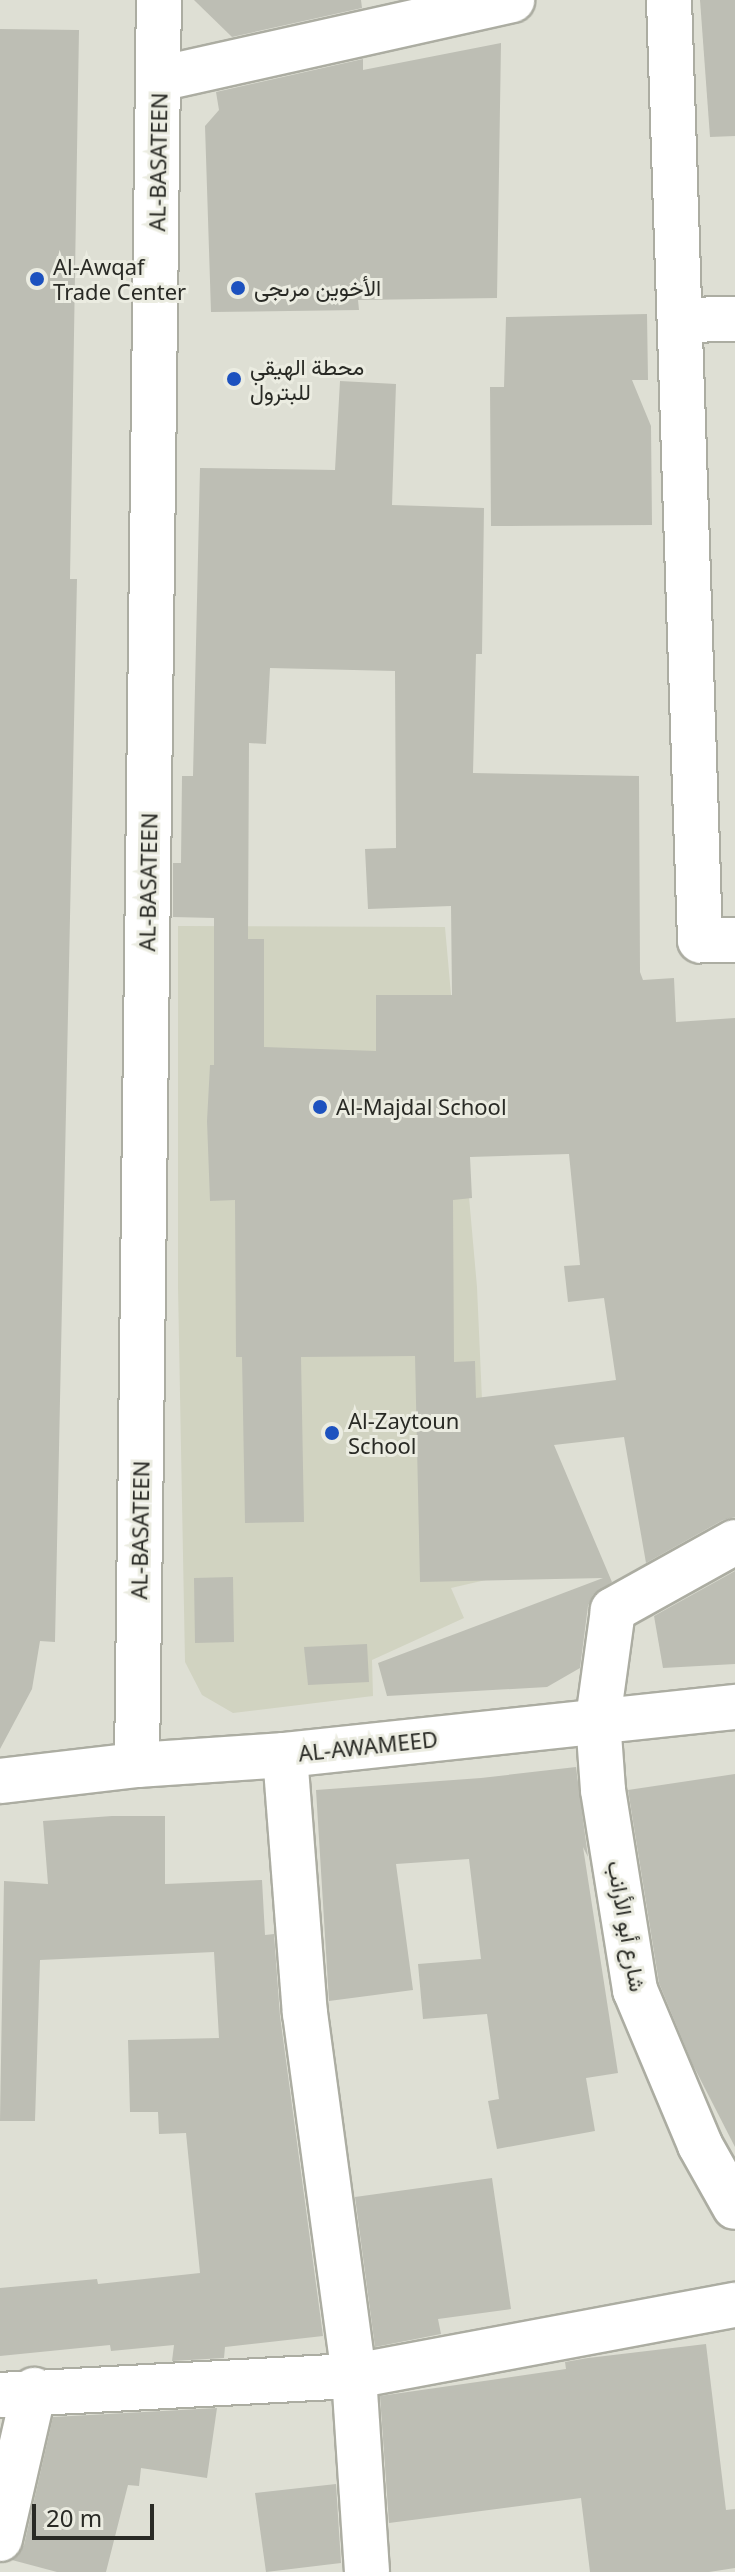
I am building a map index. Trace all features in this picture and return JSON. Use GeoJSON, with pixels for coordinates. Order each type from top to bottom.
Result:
{"type":"FeatureCollection","features":[{"type":"Feature","properties":{"kind":"street","name":"AL-BASATEEN"},"geometry":{"type":"LineString","coordinates":[[137,1765],[159,0]]}},
{"type":"Feature","properties":{"kind":"street"},"geometry":{"type":"LineString","coordinates":[[159,79],[512,0]]}},
{"type":"Feature","properties":{"kind":"street"},"geometry":{"type":"LineString","coordinates":[[669,0],[700,940],[735,940]]}},
{"type":"Feature","properties":{"kind":"street"},"geometry":{"type":"LineString","coordinates":[[681,320],[735,319]]}},
{"type":"Feature","properties":{"kind":"street","name":"شارع أبو الأرانب"},"geometry":{"type":"LineString","coordinates":[[735,1542],[613,1610],[598,1720],[603,1790],[635,1990],[700,2145],[735,2207]]}},
{"type":"Feature","properties":{"kind":"street","name":"AL-AWAMEED"},"geometry":{"type":"LineString","coordinates":[[0,1781],[137,1765],[285,1755],[735,1707]]}},
{"type":"Feature","properties":{"kind":"street"},"geometry":{"type":"LineString","coordinates":[[285,1755],[305,2013],[354,2376],[367,2572]]}},
{"type":"Feature","properties":{"kind":"street"},"geometry":{"type":"LineString","coordinates":[[0,2539],[17,2393],[354,2376],[735,2305]]}},
{"type":"Feature","properties":{"kind":"shaded area"},"geometry":{"type":"Polygon","coordinates":[[[178,926],[445,927],[477,1287],[490,1579],[451,1588],[464,1618],[372,1660],[373,1696],[233,1713],[202,1695],[185,1662],[178,1287],[178,926]]]}},
{"type":"Feature","properties":{"kind":"building"},"geometry":{"type":"Polygon","coordinates":[[[194,0],[361,0],[362,8],[232,37],[194,0]]]}},
{"type":"Feature","properties":{"kind":"building"},"geometry":{"type":"Polygon","coordinates":[[[700,0],[735,0],[735,136],[710,137],[700,0]]]}},
{"type":"Feature","properties":{"kind":"building"},"geometry":{"type":"Polygon","coordinates":[[[0,29],[79,30],[70,579],[77,579],[55,1642],[40,1641],[32,1689],[0,1749],[0,29]]]}},
{"type":"Feature","properties":{"kind":"building"},"geometry":{"type":"Polygon","coordinates":[[[501,43],[497,298],[358,300],[359,310],[211,312],[205,126],[219,110],[216,92],[363,59],[363,70],[501,43]]]}},
{"type":"Feature","properties":{"kind":"building"},"geometry":{"type":"Polygon","coordinates":[[[647,314],[648,380],[632,380],[651,426],[652,525],[491,526],[490,387],[504,387],[506,317],[647,314]]]}},
{"type":"Feature","properties":{"kind":"building"},"geometry":{"type":"Polygon","coordinates":[[[340,381],[396,384],[392,505],[484,508],[482,654],[476,654],[473,773],[639,776],[640,972],[643,980],[674,978],[676,1022],[735,1018],[735,1517],[723,1520],[646,1563],[624,1437],[554,1445],[612,1582],[593,1595],[588,1606],[580,1668],[547,1687],[387,1696],[378,1663],[603,1578],[420,1582],[415,1356],[301,1357],[304,1522],[245,1523],[242,1357],[236,1357],[235,1200],[210,1201],[207,1121],[210,1065],[214,1065],[214,918],[173,917],[173,863],[181,863],[182,776],[193,776],[200,468],[335,470],[340,381]],[[270,668],[266,744],[249,743],[248,939],[264,939],[264,1047],[376,1051],[376,995],[452,995],[451,906],[368,909],[365,849],[396,848],[395,671],[270,668]],[[569,1154],[470,1157],[472,1198],[453,1200],[454,1362],[475,1361],[476,1398],[616,1380],[604,1298],[568,1302],[564,1266],[580,1265],[569,1154]]]}},
{"type":"Feature","properties":{"kind":"building"},"geometry":{"type":"Polygon","coordinates":[[[735,1571],[735,1664],[663,1668],[654,1616],[735,1571]]]}},
{"type":"Feature","properties":{"kind":"building"},"geometry":{"type":"Polygon","coordinates":[[[233,1577],[234,1642],[195,1643],[194,1578],[233,1577]]]}},
{"type":"Feature","properties":{"kind":"building"},"geometry":{"type":"Polygon","coordinates":[[[367,1644],[369,1682],[308,1685],[304,1647],[367,1644]]]}},
{"type":"Feature","properties":{"kind":"building"},"geometry":{"type":"Polygon","coordinates":[[[576,1767],[588,1857],[583,1847],[618,2073],[586,2078],[595,2131],[497,2149],[488,2101],[499,2099],[487,2014],[423,2019],[418,1964],[481,1959],[469,1859],[396,1864],[413,1990],[329,2001],[316,1790],[481,1778],[576,1767]]]}},
{"type":"Feature","properties":{"kind":"building"},"geometry":{"type":"Polygon","coordinates":[[[735,1774],[735,2147],[693,2065],[659,1983],[628,1790],[735,1774]]]}},
{"type":"Feature","properties":{"kind":"building"},"geometry":{"type":"Polygon","coordinates":[[[165,1816],[165,1884],[262,1880],[265,1935],[274,1934],[280,2016],[323,2336],[225,2347],[224,2358],[172,2361],[174,2345],[111,2351],[110,2345],[0,2356],[0,2288],[97,2279],[98,2284],[200,2273],[186,2133],[159,2134],[158,2112],[130,2112],[128,2040],[219,2038],[214,1952],[40,1960],[35,2121],[0,2121],[4,1881],[48,1884],[43,1821],[165,1816]]]}},
{"type":"Feature","properties":{"kind":"building"},"geometry":{"type":"Polygon","coordinates":[[[492,2178],[511,2309],[438,2319],[441,2334],[375,2347],[355,2197],[492,2178]]]}},
{"type":"Feature","properties":{"kind":"building"},"geometry":{"type":"Polygon","coordinates":[[[706,2344],[726,2510],[735,2509],[735,2568],[709,2572],[590,2572],[581,2498],[389,2523],[380,2396],[566,2369],[565,2362],[588,2358],[706,2344]]]}},
{"type":"Feature","properties":{"kind":"building"},"geometry":{"type":"Polygon","coordinates":[[[217,2408],[207,2478],[141,2468],[139,2486],[128,2485],[106,2572],[57,2572],[12,2560],[24,2545],[53,2417],[217,2408]]]}},
{"type":"Feature","properties":{"kind":"building"},"geometry":{"type":"Polygon","coordinates":[[[336,2484],[341,2563],[266,2572],[255,2493],[336,2484]]]}},
{"type":"Feature","properties":{"kind":"place","name":"Al-Awqaf Trade Center"},"geometry":{"type":"Point","coordinates":[37,279]}},
{"type":"Feature","properties":{"kind":"place","name":"الأخوين مرىجى"},"geometry":{"type":"Point","coordinates":[238,288]}},
{"type":"Feature","properties":{"kind":"place","name":"محطة الهيقي للبترول"},"geometry":{"type":"Point","coordinates":[234,379]}},
{"type":"Feature","properties":{"kind":"place","name":"Al-Majdal School"},"geometry":{"type":"Point","coordinates":[320,1107]}},
{"type":"Feature","properties":{"kind":"place","name":"Al-Zaytoun School"},"geometry":{"type":"Point","coordinates":[332,1433]}}]}
